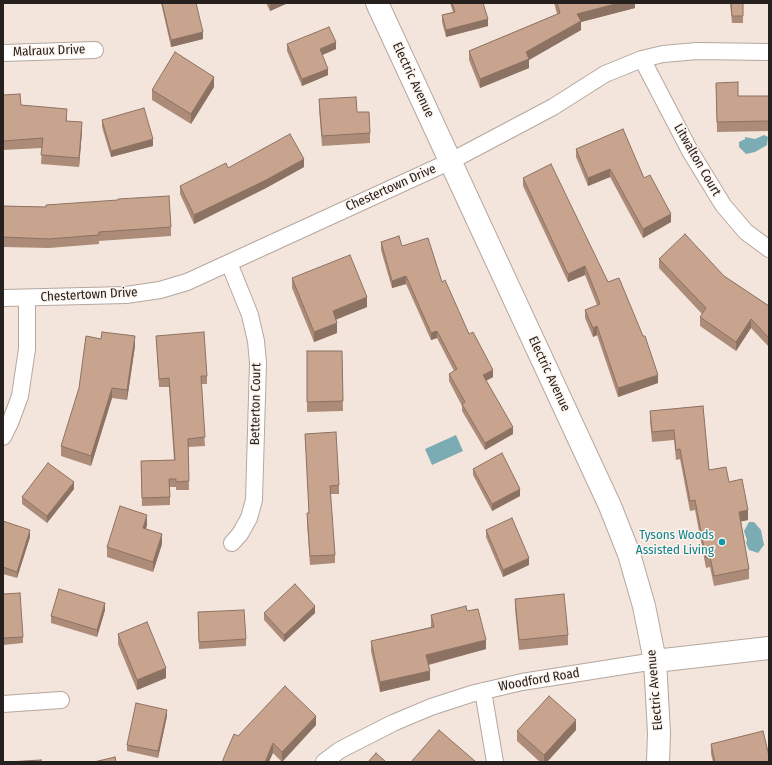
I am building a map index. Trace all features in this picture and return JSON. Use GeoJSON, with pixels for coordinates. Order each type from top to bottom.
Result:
{"type":"FeatureCollection","features":[{"type":"Feature","properties":{"kind":"street","name":"Electric Avenue"},"geometry":{"type":"LineString","coordinates":[[377,3],[610,506],[629,554],[644,606],[655,661],[659,733],[658,762]]}},
{"type":"Feature","properties":{"kind":"street","name":"Malraux Drive"},"geometry":{"type":"LineString","coordinates":[[3,53],[95,50]]}},
{"type":"Feature","properties":{"kind":"street","name":"Chestertown Drive"},"geometry":{"type":"LineString","coordinates":[[3,298],[126,295],[160,290],[187,282],[451,161],[553,107],[606,74],[642,59],[663,54],[696,51],[769,52]]}},
{"type":"Feature","properties":{"kind":"street","name":"Litwalton Court"},"geometry":{"type":"LineString","coordinates":[[642,59],[690,152],[723,205],[746,232],[769,249]]}},
{"type":"Feature","properties":{"kind":"street","name":"Betterton Court"},"geometry":{"type":"LineString","coordinates":[[229,263],[250,315],[256,341],[258,363],[254,500],[249,518],[240,534],[232,543]]}},
{"type":"Feature","properties":{"kind":"street"},"geometry":{"type":"LineString","coordinates":[[3,437],[10,423],[22,389],[27,349],[27,298]]}},
{"type":"Feature","properties":{"kind":"street","name":"Woodford Road"},"geometry":{"type":"LineString","coordinates":[[324,762],[340,750],[392,723],[431,707],[483,691],[543,678],[655,661],[769,648]]}},
{"type":"Feature","properties":{"kind":"street"},"geometry":{"type":"LineString","coordinates":[[483,691],[495,762]]}},
{"type":"Feature","properties":{"kind":"street"},"geometry":{"type":"LineString","coordinates":[[3,704],[61,700]]}},
{"type":"Feature","properties":{"kind":"water"},"geometry":{"type":"Polygon","coordinates":[[[764,135],[768,137],[767,145],[755,152],[746,154],[739,147],[739,142],[745,139],[745,137],[755,139],[764,135]]]}},
{"type":"Feature","properties":{"kind":"water"},"geometry":{"type":"Polygon","coordinates":[[[456,435],[463,451],[432,465],[425,449],[456,435]]]}},
{"type":"Feature","properties":{"kind":"water"},"geometry":{"type":"Polygon","coordinates":[[[749,522],[754,522],[761,530],[764,545],[758,553],[749,550],[746,543],[747,540],[744,531],[749,522]]]}},
{"type":"Feature","properties":{"kind":"building"},"geometry":{"type":"Polygon","coordinates":[[[162,3],[196,3],[203,32],[171,40],[162,3]]]}},
{"type":"Feature","properties":{"kind":"building"},"geometry":{"type":"Polygon","coordinates":[[[452,3],[483,3],[488,19],[446,30],[442,15],[455,12],[452,3]]]}},
{"type":"Feature","properties":{"kind":"building"},"geometry":{"type":"Polygon","coordinates":[[[557,3],[619,3],[577,14],[581,21],[526,52],[529,59],[480,79],[469,51],[560,13],[557,3]]]}},
{"type":"Feature","properties":{"kind":"building"},"geometry":{"type":"Polygon","coordinates":[[[731,3],[743,3],[743,16],[732,16],[731,3]]]}},
{"type":"Feature","properties":{"kind":"building"},"geometry":{"type":"Polygon","coordinates":[[[329,27],[336,42],[320,49],[328,69],[302,79],[287,44],[329,27]]]}},
{"type":"Feature","properties":{"kind":"building"},"geometry":{"type":"Polygon","coordinates":[[[175,52],[214,77],[191,114],[152,90],[175,52]]]}},
{"type":"Feature","properties":{"kind":"building"},"geometry":{"type":"Polygon","coordinates":[[[738,82],[738,96],[769,96],[769,121],[717,122],[716,83],[738,82]]]}},
{"type":"Feature","properties":{"kind":"building"},"geometry":{"type":"Polygon","coordinates":[[[20,94],[21,105],[67,109],[66,121],[82,122],[79,158],[41,155],[43,138],[3,141],[3,95],[20,94]]]}},
{"type":"Feature","properties":{"kind":"building"},"geometry":{"type":"Polygon","coordinates":[[[356,97],[357,112],[369,112],[370,133],[322,136],[319,99],[356,97]]]}},
{"type":"Feature","properties":{"kind":"building"},"geometry":{"type":"Polygon","coordinates":[[[144,108],[153,139],[111,151],[102,120],[144,108]]]}},
{"type":"Feature","properties":{"kind":"building"},"geometry":{"type":"Polygon","coordinates":[[[623,129],[644,178],[650,175],[671,214],[643,229],[610,169],[588,178],[576,149],[623,129]]]}},
{"type":"Feature","properties":{"kind":"building"},"geometry":{"type":"Polygon","coordinates":[[[290,134],[304,159],[266,180],[194,215],[180,186],[226,163],[228,168],[290,134]]]}},
{"type":"Feature","properties":{"kind":"building"},"geometry":{"type":"Polygon","coordinates":[[[551,164],[608,282],[619,278],[643,336],[645,336],[658,375],[618,388],[597,326],[593,328],[585,310],[600,304],[585,266],[568,274],[523,178],[551,164]]]}},
{"type":"Feature","properties":{"kind":"building"},"geometry":{"type":"Polygon","coordinates":[[[169,196],[171,227],[99,232],[99,235],[49,239],[3,237],[3,206],[46,207],[46,205],[169,196]]]}},
{"type":"Feature","properties":{"kind":"building"},"geometry":{"type":"Polygon","coordinates":[[[685,234],[724,276],[769,306],[769,338],[751,319],[736,342],[700,317],[706,308],[659,259],[685,234]]]}},
{"type":"Feature","properties":{"kind":"building"},"geometry":{"type":"Polygon","coordinates":[[[399,236],[402,246],[428,238],[442,282],[445,280],[469,334],[473,332],[493,370],[483,375],[513,427],[485,443],[462,404],[465,402],[449,374],[457,369],[437,331],[431,333],[406,276],[392,281],[381,242],[399,236]]]}},
{"type":"Feature","properties":{"kind":"building"},"geometry":{"type":"Polygon","coordinates":[[[350,255],[367,297],[333,311],[337,323],[314,332],[292,278],[350,255]]]}},
{"type":"Feature","properties":{"kind":"building"},"geometry":{"type":"Polygon","coordinates":[[[102,332],[135,336],[127,390],[112,388],[91,456],[61,446],[79,388],[86,336],[101,339],[102,332]]]}},
{"type":"Feature","properties":{"kind":"building"},"geometry":{"type":"Polygon","coordinates":[[[204,332],[207,376],[201,376],[205,437],[188,439],[189,481],[176,482],[176,479],[169,479],[170,497],[142,498],[141,461],[175,460],[169,378],[159,379],[156,336],[204,332]]]}},
{"type":"Feature","properties":{"kind":"building"},"geometry":{"type":"Polygon","coordinates":[[[307,351],[342,351],[343,401],[307,402],[307,351]]]}},
{"type":"Feature","properties":{"kind":"building"},"geometry":{"type":"Polygon","coordinates":[[[703,406],[709,470],[726,467],[729,482],[742,479],[748,510],[739,512],[749,569],[714,576],[710,557],[706,558],[695,500],[690,501],[680,449],[676,450],[674,430],[652,432],[650,411],[703,406]]]}},
{"type":"Feature","properties":{"kind":"building"},"geometry":{"type":"Polygon","coordinates":[[[336,432],[339,485],[330,486],[335,555],[310,556],[307,513],[309,513],[305,434],[336,432]]]}},
{"type":"Feature","properties":{"kind":"building"},"geometry":{"type":"Polygon","coordinates":[[[502,453],[520,489],[492,504],[473,469],[502,453]]]}},
{"type":"Feature","properties":{"kind":"building"},"geometry":{"type":"Polygon","coordinates":[[[48,463],[74,482],[47,516],[22,497],[48,463]]]}},
{"type":"Feature","properties":{"kind":"building"},"geometry":{"type":"Polygon","coordinates":[[[120,506],[147,515],[143,528],[162,534],[153,562],[107,547],[120,506]]]}},
{"type":"Feature","properties":{"kind":"building"},"geometry":{"type":"Polygon","coordinates":[[[512,518],[529,558],[503,570],[486,530],[512,518]]]}},
{"type":"Feature","properties":{"kind":"building"},"geometry":{"type":"Polygon","coordinates":[[[3,521],[30,530],[17,572],[3,567],[3,521]]]}},
{"type":"Feature","properties":{"kind":"building"},"geometry":{"type":"Polygon","coordinates":[[[295,584],[315,606],[284,635],[264,613],[295,584]]]}},
{"type":"Feature","properties":{"kind":"building"},"geometry":{"type":"Polygon","coordinates":[[[59,589],[105,603],[97,630],[51,616],[59,589]]]}},
{"type":"Feature","properties":{"kind":"building"},"geometry":{"type":"Polygon","coordinates":[[[20,593],[23,637],[3,638],[3,594],[20,593]]]}},
{"type":"Feature","properties":{"kind":"building"},"geometry":{"type":"Polygon","coordinates":[[[564,594],[568,635],[519,640],[515,599],[564,594]]]}},
{"type":"Feature","properties":{"kind":"building"},"geometry":{"type":"Polygon","coordinates":[[[466,606],[467,611],[478,609],[486,640],[426,655],[430,671],[380,682],[371,641],[434,627],[431,615],[466,606]]]}},
{"type":"Feature","properties":{"kind":"building"},"geometry":{"type":"Polygon","coordinates":[[[244,610],[246,639],[199,642],[198,612],[244,610]]]}},
{"type":"Feature","properties":{"kind":"building"},"geometry":{"type":"Polygon","coordinates":[[[147,622],[166,668],[137,680],[118,634],[147,622]]]}},
{"type":"Feature","properties":{"kind":"building"},"geometry":{"type":"Polygon","coordinates":[[[285,686],[316,716],[282,752],[273,743],[265,762],[222,762],[234,734],[238,736],[285,686]]]}},
{"type":"Feature","properties":{"kind":"building"},"geometry":{"type":"Polygon","coordinates":[[[549,696],[576,720],[544,755],[517,731],[549,696]]]}},
{"type":"Feature","properties":{"kind":"building"},"geometry":{"type":"Polygon","coordinates":[[[136,703],[167,710],[158,751],[127,745],[136,703]]]}},
{"type":"Feature","properties":{"kind":"building"},"geometry":{"type":"Polygon","coordinates":[[[439,730],[476,762],[411,762],[439,730]]]}},
{"type":"Feature","properties":{"kind":"building"},"geometry":{"type":"Polygon","coordinates":[[[763,731],[769,761],[715,762],[711,744],[763,731]]]}},
{"type":"Feature","properties":{"kind":"building"},"geometry":{"type":"Polygon","coordinates":[[[376,753],[386,762],[368,762],[376,753]]]}},
{"type":"Feature","properties":{"kind":"building"},"geometry":{"type":"Polygon","coordinates":[[[115,757],[116,762],[94,762],[115,757]]]}},
{"type":"Feature","properties":{"kind":"building"},"geometry":{"type":"Polygon","coordinates":[[[41,760],[41,762],[7,762],[41,760]]]}},
{"type":"Feature","properties":{"kind":"place","name":"Tysons Woods Assisted Living"},"geometry":{"type":"Point","coordinates":[722,542]}}]}
